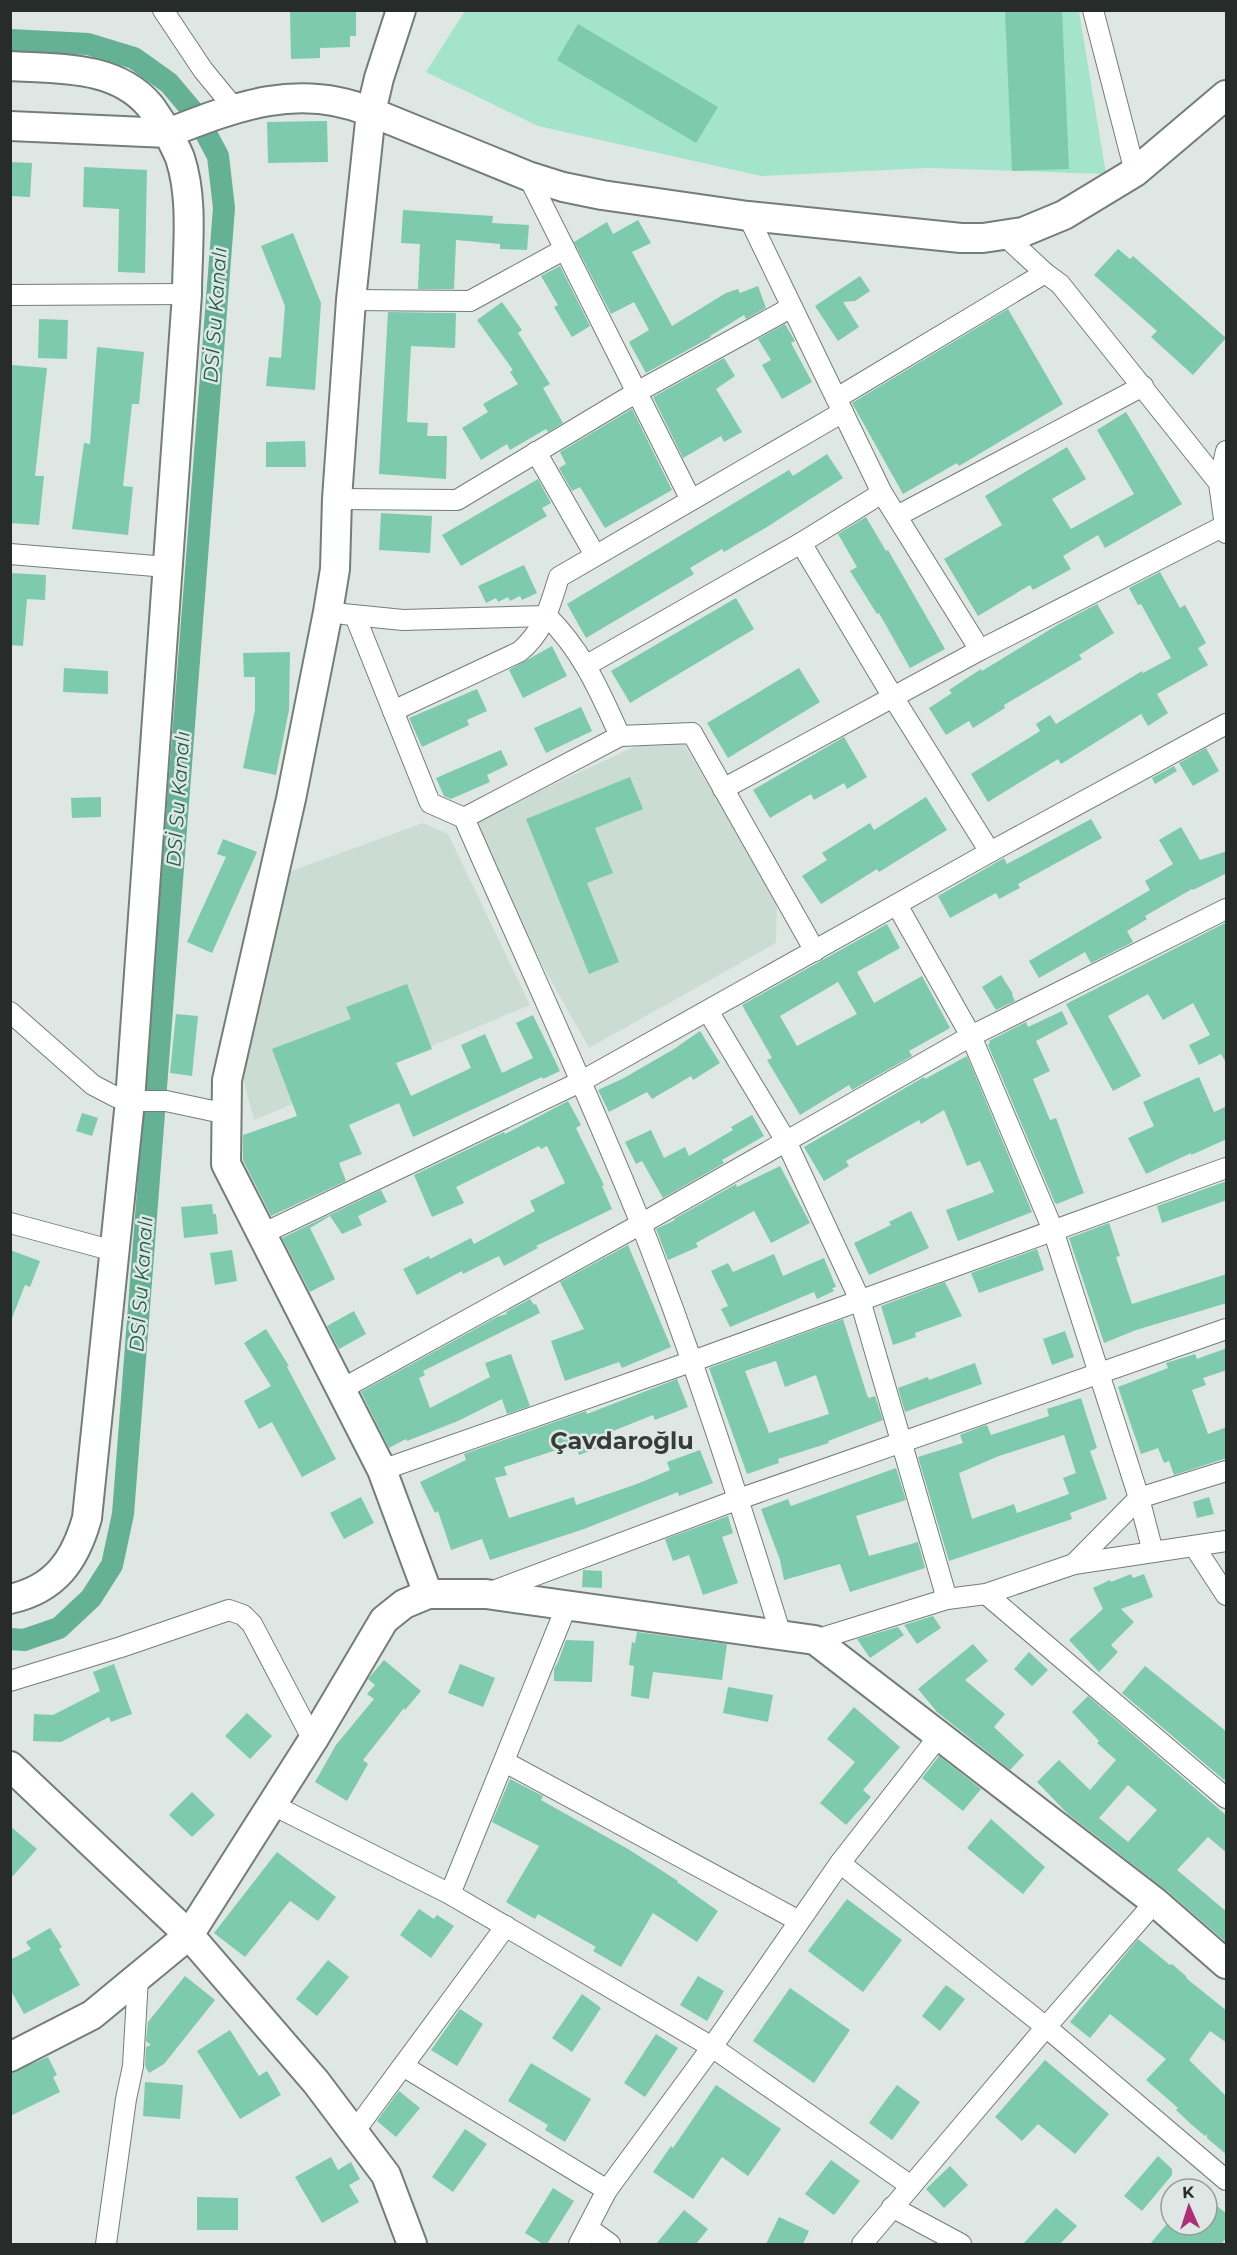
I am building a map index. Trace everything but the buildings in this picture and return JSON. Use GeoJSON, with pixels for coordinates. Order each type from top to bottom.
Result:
{"type":"FeatureCollection","features":[{"type":"Feature","properties":{"kind":"street"},"geometry":{"type":"LineString","coordinates":[[10,1599],[26,1596],[51,1581],[66,1567],[80,1544],[87,1518],[130,1101],[187,294],[188,220],[180,158],[202,120],[203,70],[163,10]]}},
{"type":"Feature","properties":{"kind":"street"},"geometry":{"type":"LineString","coordinates":[[401,10],[379,78],[371,112],[351,300],[334,569],[342,614],[393,711],[430,803],[464,818],[580,1082],[640,1224],[693,1361],[781,1635]]}},
{"type":"Feature","properties":{"kind":"street"},"geometry":{"type":"LineString","coordinates":[[1093,10],[1135,172]]}},
{"type":"Feature","properties":{"kind":"street"},"geometry":{"type":"LineString","coordinates":[[10,66],[81,70],[107,76],[132,90],[149,105],[202,120]]}},
{"type":"Feature","properties":{"kind":"street"},"geometry":{"type":"LineString","coordinates":[[10,126],[202,120],[282,98],[307,97],[350,103],[528,176],[564,187],[602,195],[748,216],[961,238],[1005,236],[1023,232],[1065,215],[1135,172],[1227,95]]}},
{"type":"Feature","properties":{"kind":"street"},"geometry":{"type":"LineString","coordinates":[[528,176],[691,500]]}},
{"type":"Feature","properties":{"kind":"street"},"geometry":{"type":"LineString","coordinates":[[748,216],[882,493],[980,650]]}},
{"type":"Feature","properties":{"kind":"street"},"geometry":{"type":"LineString","coordinates":[[1005,236],[1060,284],[1220,483]]}},
{"type":"Feature","properties":{"kind":"street"},"geometry":{"type":"LineString","coordinates":[[351,300],[470,301],[565,249]]}},
{"type":"Feature","properties":{"kind":"street"},"geometry":{"type":"LineString","coordinates":[[393,711],[519,652],[534,638],[547,616],[559,577],[691,500],[1045,273]]}},
{"type":"Feature","properties":{"kind":"street"},"geometry":{"type":"LineString","coordinates":[[10,295],[187,294]]}},
{"type":"Feature","properties":{"kind":"street"},"geometry":{"type":"LineString","coordinates":[[337,499],[457,500],[637,392],[792,307]]}},
{"type":"Feature","properties":{"kind":"street"},"geometry":{"type":"LineString","coordinates":[[897,516],[1143,386]]}},
{"type":"Feature","properties":{"kind":"street"},"geometry":{"type":"LineString","coordinates":[[723,789],[980,650],[1226,529],[1220,483],[1227,451]]}},
{"type":"Feature","properties":{"kind":"street"},"geometry":{"type":"LineString","coordinates":[[536,452],[595,555]]}},
{"type":"Feature","properties":{"kind":"street"},"geometry":{"type":"LineString","coordinates":[[587,665],[801,543],[882,493]]}},
{"type":"Feature","properties":{"kind":"street"},"geometry":{"type":"LineString","coordinates":[[801,543],[990,852]]}},
{"type":"Feature","properties":{"kind":"street"},"geometry":{"type":"LineString","coordinates":[[10,554],[167,567]]}},
{"type":"Feature","properties":{"kind":"street"},"geometry":{"type":"LineString","coordinates":[[342,614],[403,620],[547,616],[587,665],[620,736]]}},
{"type":"Feature","properties":{"kind":"street"},"geometry":{"type":"LineString","coordinates":[[342,614],[291,799],[227,1080],[226,1164],[382,1470],[428,1594]]}},
{"type":"Feature","properties":{"kind":"street"},"geometry":{"type":"LineString","coordinates":[[262,1234],[580,1082],[990,852],[1227,724]]}},
{"type":"Feature","properties":{"kind":"street"},"geometry":{"type":"LineString","coordinates":[[464,818],[620,736],[692,734],[815,951]]}},
{"type":"Feature","properties":{"kind":"street"},"geometry":{"type":"LineString","coordinates":[[897,905],[971,1035],[1053,1230],[1139,1498],[1153,1552]]}},
{"type":"Feature","properties":{"kind":"street"},"geometry":{"type":"LineString","coordinates":[[342,1389],[640,1224],[971,1035],[1227,909]]}},
{"type":"Feature","properties":{"kind":"street"},"geometry":{"type":"LineString","coordinates":[[708,1011],[786,1141],[860,1300],[947,1599]]}},
{"type":"Feature","properties":{"kind":"street"},"geometry":{"type":"LineString","coordinates":[[10,1012],[93,1085],[116,1097],[130,1101],[166,1101],[227,1114]]}},
{"type":"Feature","properties":{"kind":"street"},"geometry":{"type":"LineString","coordinates":[[382,1470],[693,1361],[1227,1168]]}},
{"type":"Feature","properties":{"kind":"street"},"geometry":{"type":"LineString","coordinates":[[10,1223],[114,1251]]}},
{"type":"Feature","properties":{"kind":"street"},"geometry":{"type":"LineString","coordinates":[[486,1594],[739,1499],[1227,1329]]}},
{"type":"Feature","properties":{"kind":"street"},"geometry":{"type":"LineString","coordinates":[[1074,1564],[1139,1498],[1227,1470]]}},
{"type":"Feature","properties":{"kind":"street"},"geometry":{"type":"LineString","coordinates":[[10,2057],[92,2014],[189,1935],[313,1740],[384,1620],[404,1604],[428,1594],[486,1594],[815,1640],[947,1599],[986,1594],[1074,1564],[1227,1541]]}},
{"type":"Feature","properties":{"kind":"street"},"geometry":{"type":"LineString","coordinates":[[1194,1546],[1227,1594]]}},
{"type":"Feature","properties":{"kind":"street"},"geometry":{"type":"LineString","coordinates":[[986,1594],[1227,1798]]}},
{"type":"Feature","properties":{"kind":"street"},"geometry":{"type":"LineString","coordinates":[[450,1894],[567,1605]]}},
{"type":"Feature","properties":{"kind":"street"},"geometry":{"type":"LineString","coordinates":[[10,1681],[121,1647],[229,1610],[243,1615],[252,1624],[313,1740]]}},
{"type":"Feature","properties":{"kind":"street"},"geometry":{"type":"LineString","coordinates":[[815,1640],[1155,1902],[1227,1964]]}},
{"type":"Feature","properties":{"kind":"street"},"geometry":{"type":"LineString","coordinates":[[610,2244],[584,2236],[608,2190],[712,2047],[840,1863],[939,1736]]}},
{"type":"Feature","properties":{"kind":"street"},"geometry":{"type":"LineString","coordinates":[[505,1762],[799,1921]]}},
{"type":"Feature","properties":{"kind":"street"},"geometry":{"type":"LineString","coordinates":[[10,1766],[189,1935],[316,2082],[386,2175],[412,2244]]}},
{"type":"Feature","properties":{"kind":"street"},"geometry":{"type":"LineString","coordinates":[[271,1804],[450,1894],[712,2047],[911,2186]]}},
{"type":"Feature","properties":{"kind":"street"},"geometry":{"type":"LineString","coordinates":[[840,1863],[1046,2027],[1227,2180]]}},
{"type":"Feature","properties":{"kind":"street"},"geometry":{"type":"LineString","coordinates":[[862,2244],[1155,1902]]}},
{"type":"Feature","properties":{"kind":"street"},"geometry":{"type":"LineString","coordinates":[[354,2132],[506,1926]]}},
{"type":"Feature","properties":{"kind":"street"},"geometry":{"type":"LineString","coordinates":[[106,2244],[132,2066],[138,1978]]}},
{"type":"Feature","properties":{"kind":"street"},"geometry":{"type":"LineString","coordinates":[[403,2066],[608,2190]]}},
{"type":"Feature","properties":{"kind":"street"},"geometry":{"type":"LineString","coordinates":[[892,2207],[961,2244]]}},
{"type":"Feature","properties":{"kind":"shaded area"},"geometry":{"type":"Polygon","coordinates":[[[649,740],[683,743],[777,898],[776,943],[589,1048],[464,826],[649,740]]]}},
{"type":"Feature","properties":{"kind":"shaded area"},"geometry":{"type":"Polygon","coordinates":[[[423,823],[448,834],[530,1005],[254,1120],[239,1064],[286,873],[423,823]]]}},
{"type":"Feature","properties":{"kind":"green space"},"geometry":{"type":"Polygon","coordinates":[[[465,11],[1079,11],[1106,174],[928,168],[761,176],[538,126],[426,72],[465,11]]]}},
{"type":"Feature","properties":{"kind":"waterway","name":"DSİ Su Kanalı"},"geometry":{"type":"LineString","coordinates":[[10,40],[88,44],[134,58],[169,83],[196,115],[218,156],[224,208],[123,1514],[112,1565],[91,1598],[59,1628],[24,1640],[10,1639]]}},
{"type":"Feature","properties":{"kind":"district","name":"Çavdaroğlu"},"geometry":{"type":"Point","coordinates":[622,1441]}}]}
